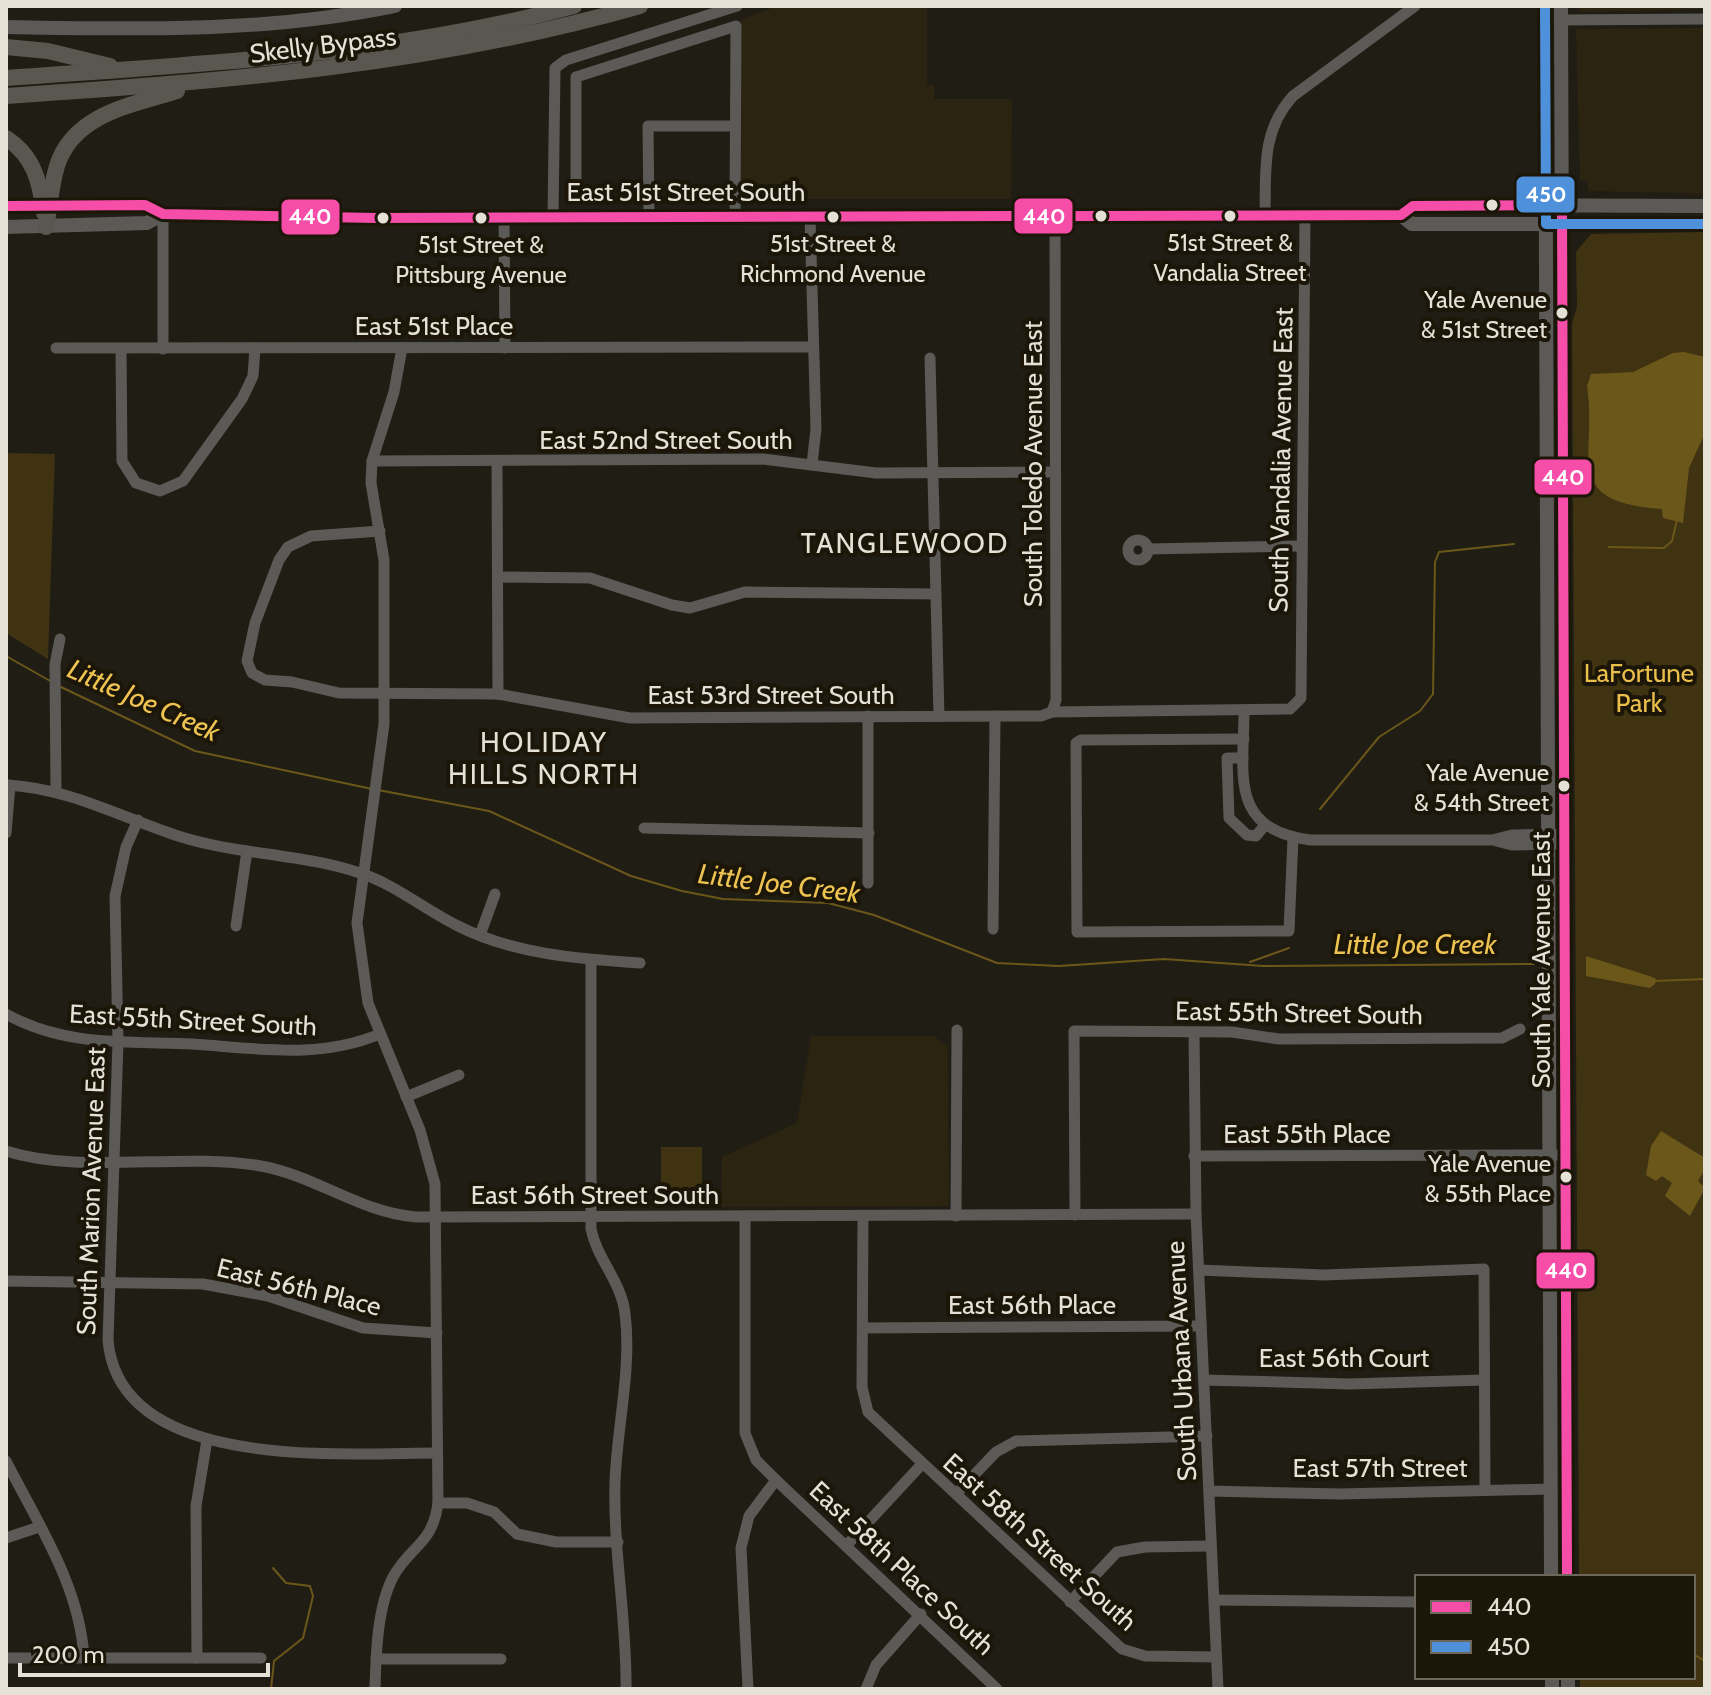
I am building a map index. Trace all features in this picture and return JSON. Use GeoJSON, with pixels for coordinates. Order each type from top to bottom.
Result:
{"type":"FeatureCollection","features":[{"type":"Feature","properties":{"kind":"highway","name":"Skelly Bypass"},"geometry":{"type":"LineString","coordinates":[[6,78],[362,48],[490,26],[574,6]]}},
{"type":"Feature","properties":{"kind":"highway","name":"Skelly Bypass"},"geometry":{"type":"LineString","coordinates":[[6,96],[205,83],[419,57],[532,34],[640,6]]}},
{"type":"Feature","properties":{"kind":"highway"},"geometry":{"type":"LineString","coordinates":[[6,47],[48,51],[127,70]]}},
{"type":"Feature","properties":{"kind":"highway"},"geometry":{"type":"LineString","coordinates":[[46,227],[47,206],[57,165],[83,128],[110,112],[205,83]]}},
{"type":"Feature","properties":{"kind":"highway"},"geometry":{"type":"LineString","coordinates":[[6,138],[18,146],[34,168],[47,206]]}},
{"type":"Feature","properties":{"kind":"main road"},"geometry":{"type":"LineString","coordinates":[[6,27],[234,28],[307,21],[395,6]]}},
{"type":"Feature","properties":{"kind":"main road"},"geometry":{"type":"LineString","coordinates":[[1546,13],[1561,13]]}},
{"type":"Feature","properties":{"kind":"main road","name":"South Yale Avenue East"},"geometry":{"type":"LineString","coordinates":[[1546,13],[1551,1575]]}},
{"type":"Feature","properties":{"kind":"main road","name":"South Yale Avenue East"},"geometry":{"type":"LineString","coordinates":[[1561,13],[1567,1575]]}},
{"type":"Feature","properties":{"kind":"main road","name":"East 51st Street South"},"geometry":{"type":"LineString","coordinates":[[6,206],[145,205],[163,214],[377,218],[1401,215],[1413,206],[1705,206]]}},
{"type":"Feature","properties":{"kind":"main road","name":"East 51st Street South"},"geometry":{"type":"LineString","coordinates":[[6,227],[147,223],[163,214]]}},
{"type":"Feature","properties":{"kind":"main road","name":"East 51st Street South"},"geometry":{"type":"LineString","coordinates":[[1401,215],[1412,224],[1705,224]]}},
{"type":"Feature","properties":{"kind":"street"},"geometry":{"type":"LineString","coordinates":[[553,217],[555,68],[566,60],[737,6]]}},
{"type":"Feature","properties":{"kind":"street"},"geometry":{"type":"LineString","coordinates":[[1265,215],[1266,149],[1280,111],[1293,96],[1407,8]]}},
{"type":"Feature","properties":{"kind":"street"},"geometry":{"type":"LineString","coordinates":[[1561,13],[1705,19]]}},
{"type":"Feature","properties":{"kind":"street"},"geometry":{"type":"LineString","coordinates":[[576,184],[576,77],[736,26],[735,216]]}},
{"type":"Feature","properties":{"kind":"street"},"geometry":{"type":"LineString","coordinates":[[621,44],[626,61]]}},
{"type":"Feature","properties":{"kind":"street"},"geometry":{"type":"LineString","coordinates":[[649,216],[648,126],[734,126]]}},
{"type":"Feature","properties":{"kind":"street"},"geometry":{"type":"LineString","coordinates":[[553,163],[576,163]]}},
{"type":"Feature","properties":{"kind":"street"},"geometry":{"type":"LineString","coordinates":[[163,214],[163,349]]}},
{"type":"Feature","properties":{"kind":"street","name":"South Vandalia Avenue East"},"geometry":{"type":"LineString","coordinates":[[1297,706],[1301,698],[1305,215]]}},
{"type":"Feature","properties":{"kind":"street"},"geometry":{"type":"LineString","coordinates":[[504,216],[505,348]]}},
{"type":"Feature","properties":{"kind":"street"},"geometry":{"type":"LineString","coordinates":[[810,216],[816,429],[812,464]]}},
{"type":"Feature","properties":{"kind":"street","name":"South Toledo Avenue East"},"geometry":{"type":"LineString","coordinates":[[1052,712],[1056,700],[1055,216]]}},
{"type":"Feature","properties":{"kind":"street","name":"East 51st Place"},"geometry":{"type":"LineString","coordinates":[[56,348],[812,347]]}},
{"type":"Feature","properties":{"kind":"street"},"geometry":{"type":"LineString","coordinates":[[121,349],[122,461],[136,483],[160,491],[183,481],[242,399],[253,376],[255,348]]}},
{"type":"Feature","properties":{"kind":"street"},"geometry":{"type":"LineString","coordinates":[[375,1689],[376,1659],[391,1580],[429,1535],[438,1503],[437,1218],[432,1170],[368,1003],[358,952],[362,873],[379,768],[383,693],[384,560],[371,483],[372,461],[394,392],[402,348]]}},
{"type":"Feature","properties":{"kind":"street"},"geometry":{"type":"LineString","coordinates":[[930,358],[939,716]]}},
{"type":"Feature","properties":{"kind":"street","name":"East 52nd Street South"},"geometry":{"type":"LineString","coordinates":[[372,461],[743,459],[876,473],[1054,472]]}},
{"type":"Feature","properties":{"kind":"street"},"geometry":{"type":"LineString","coordinates":[[497,462],[498,694]]}},
{"type":"Feature","properties":{"kind":"street","name":"East 53rd Street South"},"geometry":{"type":"LineString","coordinates":[[380,531],[298,540],[279,560],[258,613],[247,654],[250,670],[265,680],[292,682],[339,693],[498,694],[630,718],[1041,716],[1052,712],[1290,709],[1297,706]]}},
{"type":"Feature","properties":{"kind":"street"},"geometry":{"type":"LineString","coordinates":[[1148,549],[1302,546]]}},
{"type":"Feature","properties":{"kind":"street"},"geometry":{"type":"LineString","coordinates":[[498,577],[590,578],[690,608],[745,592],[936,594]]}},
{"type":"Feature","properties":{"kind":"street"},"geometry":{"type":"LineString","coordinates":[[56,792],[55,664],[60,639]]}},
{"type":"Feature","properties":{"kind":"street"},"geometry":{"type":"LineString","coordinates":[[1244,710],[1243,792],[1251,809],[1265,825],[1293,838],[1492,840],[1512,835],[1564,839]]}},
{"type":"Feature","properties":{"kind":"street"},"geometry":{"type":"LineString","coordinates":[[868,716],[868,883]]}},
{"type":"Feature","properties":{"kind":"street"},"geometry":{"type":"LineString","coordinates":[[993,929],[995,716]]}},
{"type":"Feature","properties":{"kind":"street"},"geometry":{"type":"LineString","coordinates":[[1244,739],[1076,743],[1077,932],[1289,931],[1293,838]]}},
{"type":"Feature","properties":{"kind":"street"},"geometry":{"type":"LineString","coordinates":[[1243,758],[1227,758],[1229,818],[1247,835],[1256,836],[1265,825]]}},
{"type":"Feature","properties":{"kind":"street"},"geometry":{"type":"LineString","coordinates":[[6,833],[8,785],[56,792],[202,843],[362,873],[480,935],[518,948],[591,960],[640,963]]}},
{"type":"Feature","properties":{"kind":"street","name":"South Marion Avenue East"},"geometry":{"type":"LineString","coordinates":[[138,820],[126,847],[115,896],[118,1042],[108,1350],[116,1378],[141,1405],[207,1440]]}},
{"type":"Feature","properties":{"kind":"street"},"geometry":{"type":"LineString","coordinates":[[644,828],[869,833]]}},
{"type":"Feature","properties":{"kind":"street"},"geometry":{"type":"LineString","coordinates":[[236,926],[247,851]]}},
{"type":"Feature","properties":{"kind":"street"},"geometry":{"type":"LineString","coordinates":[[480,935],[495,894]]}},
{"type":"Feature","properties":{"kind":"street"},"geometry":{"type":"LineString","coordinates":[[591,960],[591,1217],[594,1240],[618,1287],[625,1314],[625,1383],[615,1483],[626,1689]]}},
{"type":"Feature","properties":{"kind":"street","name":"East 55th Street South"},"geometry":{"type":"LineString","coordinates":[[6,1014],[59,1036],[293,1052],[341,1047],[380,1034]]}},
{"type":"Feature","properties":{"kind":"street","name":"East 55th Street South"},"geometry":{"type":"LineString","coordinates":[[1075,1215],[1074,1031],[1194,1032],[1279,1039],[1502,1038],[1520,1029]]}},
{"type":"Feature","properties":{"kind":"street"},"geometry":{"type":"LineString","coordinates":[[956,1216],[957,1030]]}},
{"type":"Feature","properties":{"kind":"street","name":"South Urbana Avenue"},"geometry":{"type":"LineString","coordinates":[[1194,1032],[1196,1214],[1218,1689]]}},
{"type":"Feature","properties":{"kind":"street"},"geometry":{"type":"LineString","coordinates":[[406,1097],[459,1075]]}},
{"type":"Feature","properties":{"kind":"street","name":"East 56th Street South"},"geometry":{"type":"LineString","coordinates":[[6,1151],[38,1158],[229,1162],[264,1167],[298,1177],[376,1211],[437,1218],[1196,1214]]}},
{"type":"Feature","properties":{"kind":"street","name":"East 55th Place"},"geometry":{"type":"LineString","coordinates":[[1194,1156],[1565,1155]]}},
{"type":"Feature","properties":{"kind":"street","name":"East 58th Place South"},"geometry":{"type":"LineString","coordinates":[[745,1216],[745,1433],[756,1460],[997,1689]]}},
{"type":"Feature","properties":{"kind":"street"},"geometry":{"type":"LineString","coordinates":[[863,1216],[863,1328]]}},
{"type":"Feature","properties":{"kind":"street"},"geometry":{"type":"LineString","coordinates":[[1199,1270],[1324,1275],[1484,1269],[1485,1489]]}},
{"type":"Feature","properties":{"kind":"street","name":"East 56th Place"},"geometry":{"type":"LineString","coordinates":[[6,1281],[165,1281],[225,1287],[268,1296],[363,1328],[437,1333]]}},
{"type":"Feature","properties":{"kind":"street","name":"East 56th Place"},"geometry":{"type":"LineString","coordinates":[[863,1328],[1201,1326]]}},
{"type":"Feature","properties":{"kind":"street","name":"East 58th Street South"},"geometry":{"type":"LineString","coordinates":[[863,1328],[864,1400],[878,1424],[1110,1640],[1133,1653],[1216,1657]]}},
{"type":"Feature","properties":{"kind":"street","name":"East 56th Court"},"geometry":{"type":"LineString","coordinates":[[1204,1380],[1350,1384],[1484,1380]]}},
{"type":"Feature","properties":{"kind":"street"},"geometry":{"type":"LineString","coordinates":[[956,1494],[996,1452],[1016,1441],[1207,1436]]}},
{"type":"Feature","properties":{"kind":"street"},"geometry":{"type":"LineString","coordinates":[[197,1658],[196,1506],[207,1440],[269,1452],[437,1453]]}},
{"type":"Feature","properties":{"kind":"street"},"geometry":{"type":"LineString","coordinates":[[6,1461],[77,1605],[84,1658]]}},
{"type":"Feature","properties":{"kind":"street"},"geometry":{"type":"LineString","coordinates":[[846,1546],[922,1464]]}},
{"type":"Feature","properties":{"kind":"street"},"geometry":{"type":"LineString","coordinates":[[748,1689],[741,1548],[749,1516],[776,1480]]}},
{"type":"Feature","properties":{"kind":"street","name":"East 57th Street"},"geometry":{"type":"LineString","coordinates":[[1209,1491],[1340,1494],[1551,1489]]}},
{"type":"Feature","properties":{"kind":"street"},"geometry":{"type":"LineString","coordinates":[[438,1503],[467,1503],[494,1512],[517,1534],[556,1542],[618,1542]]}},
{"type":"Feature","properties":{"kind":"street"},"geometry":{"type":"LineString","coordinates":[[6,1538],[39,1527]]}},
{"type":"Feature","properties":{"kind":"street"},"geometry":{"type":"LineString","coordinates":[[1070,1602],[1117,1552],[1145,1547],[1210,1546]]}},
{"type":"Feature","properties":{"kind":"street"},"geometry":{"type":"LineString","coordinates":[[1214,1600],[1415,1602]]}},
{"type":"Feature","properties":{"kind":"street"},"geometry":{"type":"LineString","coordinates":[[866,1689],[876,1665],[921,1614]]}},
{"type":"Feature","properties":{"kind":"street"},"geometry":{"type":"LineString","coordinates":[[6,1658],[261,1658]]}},
{"type":"Feature","properties":{"kind":"street"},"geometry":{"type":"LineString","coordinates":[[376,1659],[501,1659]]}},
{"type":"Feature","properties":{"kind":"shaded area"},"geometry":{"type":"Polygon","coordinates":[[[777,6],[927,6],[927,85],[934,85],[934,99],[1012,99],[1011,199],[740,199],[741,20],[777,6]]]}},
{"type":"Feature","properties":{"kind":"shaded area"},"geometry":{"type":"Polygon","coordinates":[[[1575,6],[1705,6],[1705,9],[1582,12],[1575,6]]]}},
{"type":"Feature","properties":{"kind":"shaded area"},"geometry":{"type":"Polygon","coordinates":[[[1705,28],[1705,194],[1588,191],[1588,181],[1580,180],[1576,29],[1705,28]]]}},
{"type":"Feature","properties":{"kind":"shaded area"},"geometry":{"type":"Polygon","coordinates":[[[1673,353],[1705,357],[1705,433],[1689,468],[1683,523],[1663,518],[1662,509],[1630,505],[1608,497],[1596,485],[1588,454],[1587,386],[1591,374],[1633,372],[1673,353]]]}},
{"type":"Feature","properties":{"kind":"shaded area"},"geometry":{"type":"Polygon","coordinates":[[[1586,956],[1653,977],[1655,984],[1650,988],[1586,976],[1586,956]]]}},
{"type":"Feature","properties":{"kind":"shaded area"},"geometry":{"type":"Polygon","coordinates":[[[811,1036],[934,1036],[948,1047],[949,1206],[721,1207],[722,1157],[797,1123],[811,1036]]]}},
{"type":"Feature","properties":{"kind":"shaded area"},"geometry":{"type":"Polygon","coordinates":[[[1661,1131],[1705,1158],[1705,1169],[1698,1181],[1705,1188],[1690,1216],[1665,1196],[1672,1183],[1662,1176],[1656,1181],[1646,1175],[1651,1146],[1661,1131]]]}},
{"type":"Feature","properties":{"kind":"green space","name":"LaFortune Park"},"geometry":{"type":"Polygon","coordinates":[[[1705,232],[1705,1689],[1580,1689],[1580,1679],[1695,1679],[1695,1575],[1579,1575],[1572,324],[1577,306],[1576,252],[1591,234],[1705,232]]]}},
{"type":"Feature","properties":{"kind":"green space"},"geometry":{"type":"Polygon","coordinates":[[[6,453],[55,454],[48,659],[6,633],[6,453]]]}},
{"type":"Feature","properties":{"kind":"green space"},"geometry":{"type":"Polygon","coordinates":[[[661,1147],[702,1147],[702,1193],[661,1193],[661,1147]]]}},
{"type":"Feature","properties":{"kind":"waterway","name":"Little Joe Creek"},"geometry":{"type":"LineString","coordinates":[[1609,547],[1664,548],[1672,541],[1677,520]]}},
{"type":"Feature","properties":{"kind":"waterway","name":"Little Joe Creek"},"geometry":{"type":"LineString","coordinates":[[1320,809],[1379,737],[1420,711],[1433,694],[1435,562],[1439,552],[1514,544]]}},
{"type":"Feature","properties":{"kind":"waterway","name":"Little Joe Creek"},"geometry":{"type":"LineString","coordinates":[[6,656],[52,682]]}},
{"type":"Feature","properties":{"kind":"waterway","name":"Little Joe Creek"},"geometry":{"type":"LineString","coordinates":[[61,687],[195,751],[372,789]]}},
{"type":"Feature","properties":{"kind":"waterway","name":"Little Joe Creek"},"geometry":{"type":"LineString","coordinates":[[378,790],[489,811],[631,876],[682,891],[723,899],[828,903],[874,915],[997,963],[1059,966],[1164,959],[1263,966],[1534,964]]}},
{"type":"Feature","properties":{"kind":"waterway","name":"Little Joe Creek"},"geometry":{"type":"LineString","coordinates":[[1250,962],[1289,948]]}},
{"type":"Feature","properties":{"kind":"waterway","name":"Little Joe Creek"},"geometry":{"type":"LineString","coordinates":[[1654,981],[1705,979]]}},
{"type":"Feature","properties":{"kind":"waterway"},"geometry":{"type":"LineString","coordinates":[[271,1689],[274,1661],[303,1638],[313,1596],[310,1586],[286,1583],[273,1568]]}},
{"type":"Feature","properties":{"kind":"waterway"},"geometry":{"type":"LineString","coordinates":[[1695,1655],[1705,1661]]}},
{"type":"Feature","properties":{"kind":"transit line","name":"450"},"geometry":{"type":"LineString","coordinates":[[1545,6],[1546,224],[1705,224]]}},
{"type":"Feature","properties":{"kind":"transit line","name":"440"},"geometry":{"type":"LineString","coordinates":[[6,206],[145,205],[163,214],[377,218],[1401,215],[1413,206],[1562,205],[1567,1575]]}},
{"type":"Feature","properties":{"kind":"place","name":"51st Street & Vandalia Street"},"geometry":{"type":"Point","coordinates":[1230,216]}},
{"type":"Feature","properties":{"kind":"place","name":"51st Street & Richmond Avenue"},"geometry":{"type":"Point","coordinates":[833,217]}},
{"type":"Feature","properties":{"kind":"place","name":"51st Street & Pittsburg Avenue"},"geometry":{"type":"Point","coordinates":[481,218]}},
{"type":"Feature","properties":{"kind":"place","name":"Yale Avenue & 51st Street"},"geometry":{"type":"Point","coordinates":[1562,313]}},
{"type":"Feature","properties":{"kind":"place","name":"Yale Avenue & 54th Street"},"geometry":{"type":"Point","coordinates":[1564,786]}},
{"type":"Feature","properties":{"kind":"place","name":"Yale Avenue & 55th Place"},"geometry":{"type":"Point","coordinates":[1566,1177]}},
{"type":"Feature","properties":{"kind":"district","name":"TANGLEWOOD"},"geometry":{"type":"Point","coordinates":[905,543]}},
{"type":"Feature","properties":{"kind":"district","name":"HOLIDAY HILLS NORTH"},"geometry":{"type":"Point","coordinates":[544,758]}}]}
